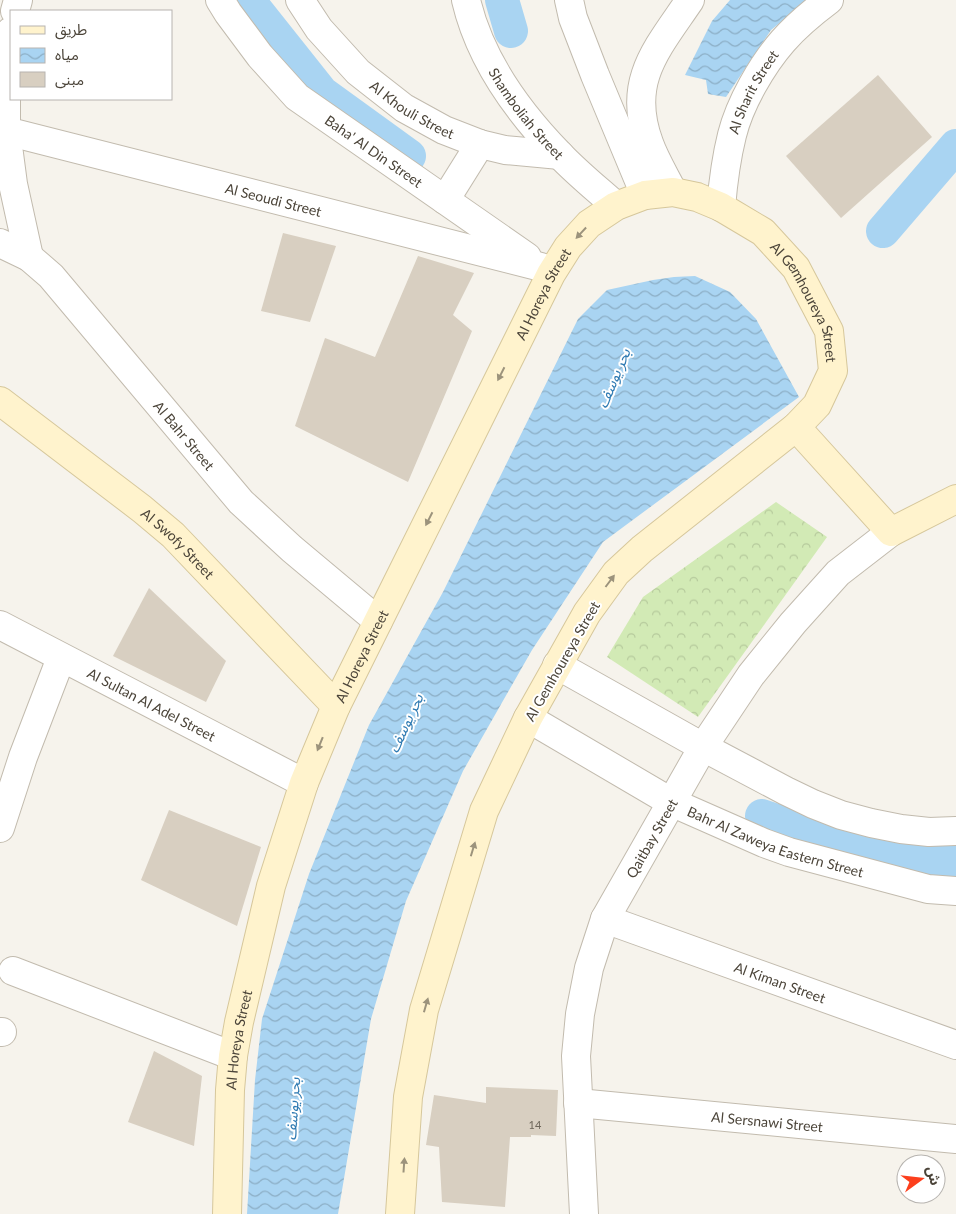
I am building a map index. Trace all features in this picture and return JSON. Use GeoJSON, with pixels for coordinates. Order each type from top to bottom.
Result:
{"type":"FeatureCollection","features":[{"type":"Feature","properties":{"kind":"street","name":"Baha' Al Din Street"},"geometry":{"type":"LineString","coordinates":[[220,0],[260,56],[297,96],[546,270]]}},
{"type":"Feature","properties":{"kind":"street","name":"Al Khouli Street"},"geometry":{"type":"LineString","coordinates":[[300,0],[319,29],[358,72],[404,108],[444,130],[480,144],[505,150],[560,155]]}},
{"type":"Feature","properties":{"kind":"street","name":"Shamboliah Street"},"geometry":{"type":"LineString","coordinates":[[466,0],[485,54],[507,91],[534,126],[560,155],[616,206]]}},
{"type":"Feature","properties":{"kind":"street"},"geometry":{"type":"LineString","coordinates":[[570,0],[573,18],[645,195]]}},
{"type":"Feature","properties":{"kind":"street"},"geometry":{"type":"LineString","coordinates":[[673,192],[649,145],[641,120],[641,92],[648,67],[690,0]]}},
{"type":"Feature","properties":{"kind":"street","name":"Al Sharit Street"},"geometry":{"type":"LineString","coordinates":[[721,207],[725,168],[732,133],[745,100],[762,69],[783,41],[808,16],[829,0]]}},
{"type":"Feature","properties":{"kind":"street"},"geometry":{"type":"LineString","coordinates":[[10,42],[6,84],[6,131],[13,184],[29,257]]}},
{"type":"Feature","properties":{"kind":"street","name":"Al Seoudi Street"},"geometry":{"type":"LineString","coordinates":[[6,131],[546,270]]}},
{"type":"Feature","properties":{"kind":"street"},"geometry":{"type":"LineString","coordinates":[[445,200],[480,144]]}},
{"type":"Feature","properties":{"kind":"street","name":"Al Horeya Street"},"geometry":{"type":"LineString","coordinates":[[227,1214],[230,1090],[239,1022],[272,886],[304,783],[336,706],[546,270],[589,224],[616,206],[645,195],[673,192],[697,197],[721,207]]}},
{"type":"Feature","properties":{"kind":"street","name":"Al Gemhoureya Street"},"geometry":{"type":"LineString","coordinates":[[400,1214],[408,1097],[424,1010],[484,811],[528,718],[587,613],[616,573],[642,549],[796,426],[817,405],[833,371],[829,331],[796,268],[763,232],[721,207]]}},
{"type":"Feature","properties":{"kind":"street","name":"Al Bahr Street"},"geometry":{"type":"LineString","coordinates":[[0,243],[29,257],[51,276],[241,502],[292,549],[378,621]]}},
{"type":"Feature","properties":{"kind":"street","name":"Al Swofy Street"},"geometry":{"type":"LineString","coordinates":[[0,401],[142,509],[172,535],[336,706]]}},
{"type":"Feature","properties":{"kind":"street"},"geometry":{"type":"LineString","coordinates":[[796,426],[891,532],[956,499]]}},
{"type":"Feature","properties":{"kind":"street","name":"Qaitbay Street"},"geometry":{"type":"LineString","coordinates":[[584,1214],[576,1056],[580,1014],[588,968],[605,919],[703,747],[751,675],[838,573],[891,532]]}},
{"type":"Feature","properties":{"kind":"street","name":"Al Sultan Al Adel Street"},"geometry":{"type":"LineString","coordinates":[[0,625],[304,783]]}},
{"type":"Feature","properties":{"kind":"street"},"geometry":{"type":"LineString","coordinates":[[0,828],[23,757],[61,658]]}},
{"type":"Feature","properties":{"kind":"street"},"geometry":{"type":"LineString","coordinates":[[557,665],[703,747],[813,804],[842,815],[901,829],[929,832],[956,831]]}},
{"type":"Feature","properties":{"kind":"street","name":"Bahr Al Zaweya Eastern Street"},"geometry":{"type":"LineString","coordinates":[[528,718],[671,802],[764,843],[789,852],[928,889],[956,891]]}},
{"type":"Feature","properties":{"kind":"street","name":"Al Kiman Street"},"geometry":{"type":"LineString","coordinates":[[605,919],[956,1045]]}},
{"type":"Feature","properties":{"kind":"street"},"geometry":{"type":"LineString","coordinates":[[13,971],[234,1056]]}},
{"type":"Feature","properties":{"kind":"street","name":"Al Sersnawi Street"},"geometry":{"type":"LineString","coordinates":[[578,1103],[956,1139]]}},
{"type":"Feature","properties":{"kind":"green space"},"geometry":{"type":"Polygon","coordinates":[[[776,502],[827,537],[698,717],[607,657],[643,597],[776,502]]]}},
{"type":"Feature","properties":{"kind":"water"},"geometry":{"type":"Polygon","coordinates":[[[730,0],[808,0],[771,30],[726,97],[708,94],[706,80],[685,75],[712,21],[730,0]]]}},
{"type":"Feature","properties":{"kind":"water","name":"بحر يوسف"},"geometry":{"type":"Polygon","coordinates":[[[695,276],[730,292],[756,319],[799,397],[603,542],[532,650],[463,771],[406,901],[371,1019],[338,1214],[247,1214],[255,1080],[262,1019],[309,874],[369,725],[443,592],[578,319],[607,290],[653,280],[695,276]]]}},
{"type":"Feature","properties":{"kind":"building"},"geometry":{"type":"Polygon","coordinates":[[[878,75],[932,137],[841,218],[786,156],[878,75]]]}},
{"type":"Feature","properties":{"kind":"building"},"geometry":{"type":"Polygon","coordinates":[[[283,233],[336,246],[310,322],[261,311],[283,233]]]}},
{"type":"Feature","properties":{"kind":"building"},"geometry":{"type":"Polygon","coordinates":[[[418,256],[474,273],[453,315],[472,331],[408,482],[295,426],[325,338],[375,357],[418,256]]]}},
{"type":"Feature","properties":{"kind":"building"},"geometry":{"type":"Polygon","coordinates":[[[149,588],[226,661],[206,702],[113,656],[149,588]]]}},
{"type":"Feature","properties":{"kind":"building"},"geometry":{"type":"Polygon","coordinates":[[[169,810],[261,847],[237,926],[141,880],[169,810]]]}},
{"type":"Feature","properties":{"kind":"building"},"geometry":{"type":"Polygon","coordinates":[[[154,1051],[202,1076],[194,1146],[128,1122],[154,1051]]]}},
{"type":"Feature","properties":{"kind":"building"},"geometry":{"type":"Polygon","coordinates":[[[486,1087],[558,1090],[556,1136],[531,1135],[531,1137],[510,1137],[505,1207],[442,1202],[439,1147],[426,1145],[434,1095],[486,1103],[486,1087]]]}},
{"type":"Feature","properties":{"kind":"waterway"},"geometry":{"type":"LineString","coordinates":[[248,0],[322,93],[409,156]]}},
{"type":"Feature","properties":{"kind":"waterway"},"geometry":{"type":"LineString","coordinates":[[502,0],[511,31]]}},
{"type":"Feature","properties":{"kind":"waterway"},"geometry":{"type":"LineString","coordinates":[[883,231],[956,146]]}},
{"type":"Feature","properties":{"kind":"waterway"},"geometry":{"type":"LineString","coordinates":[[762,816],[878,855],[956,862]]}}]}
